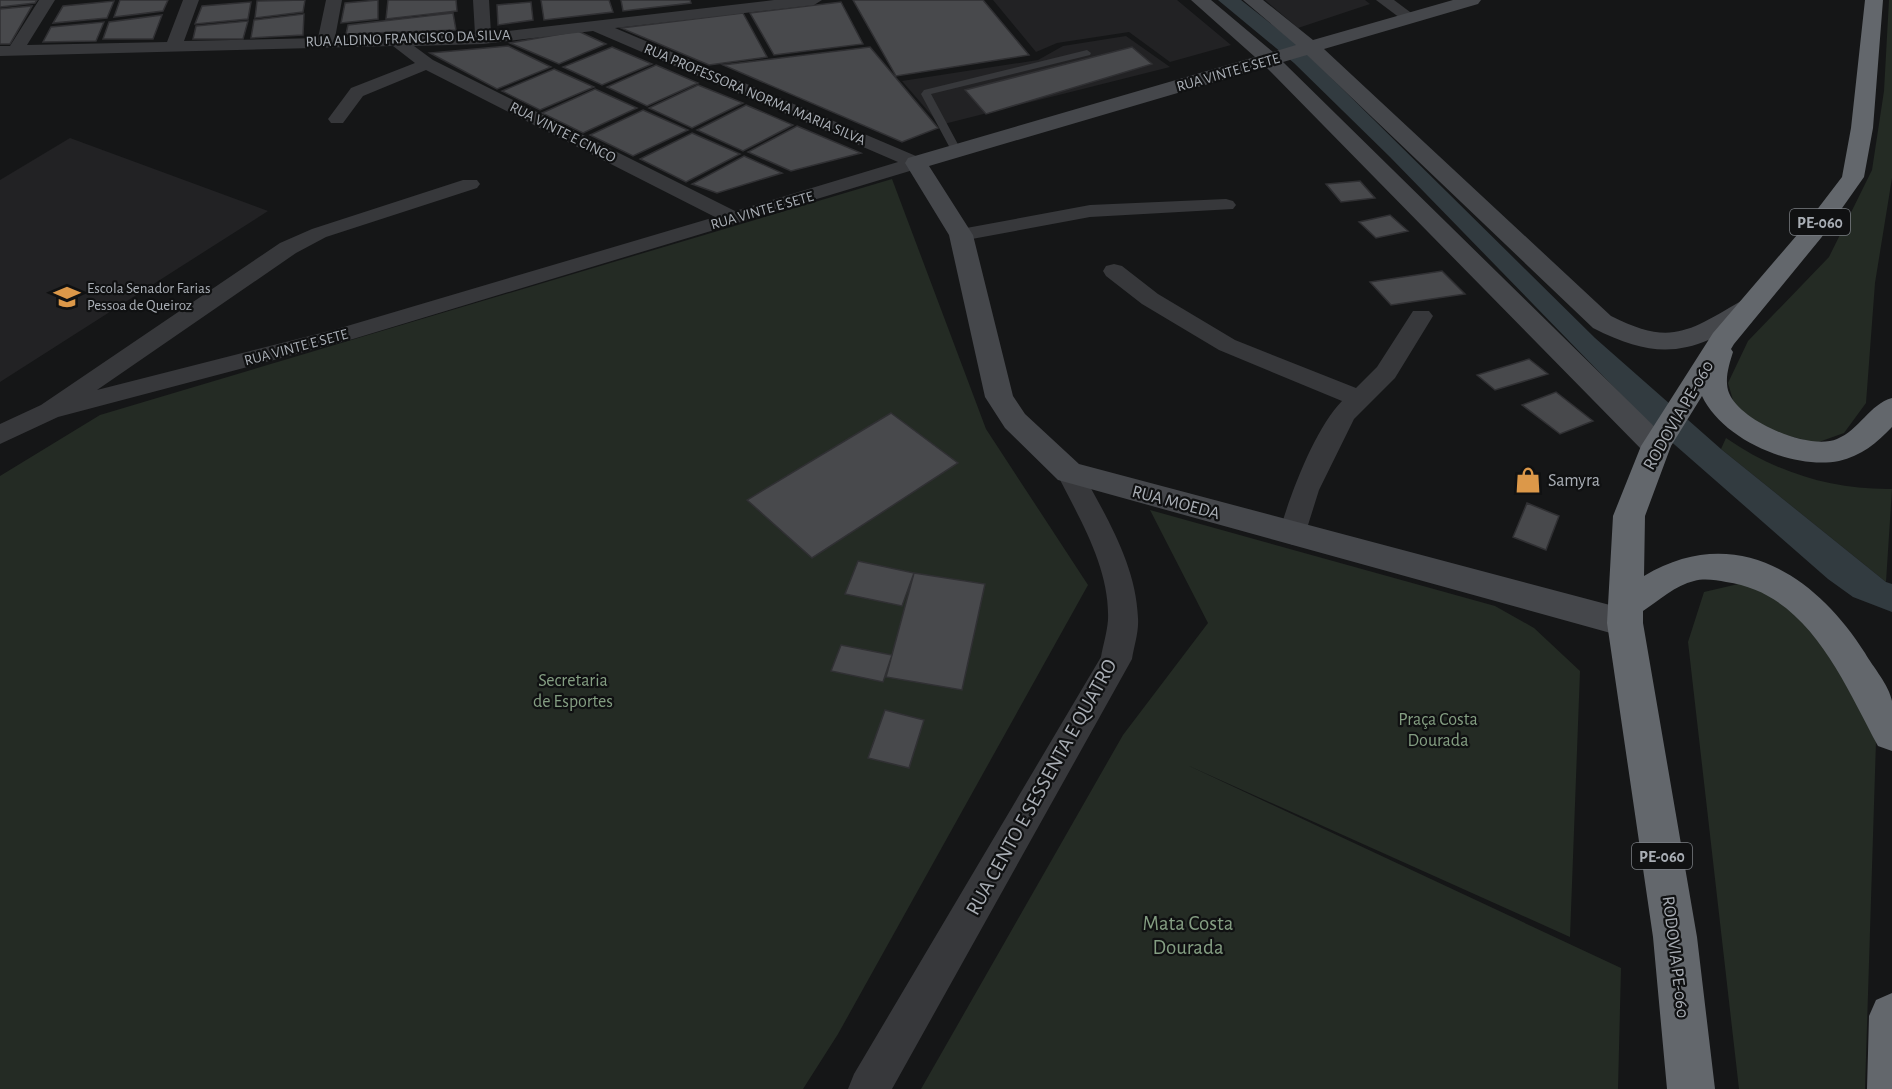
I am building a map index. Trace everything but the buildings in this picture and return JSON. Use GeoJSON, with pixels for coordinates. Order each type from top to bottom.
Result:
{"type":"FeatureCollection","features":[{"type":"Feature","properties":{"kind":"highway","name":"RODOVIA PE-060"},"geometry":{"type":"LineString","coordinates":[[1691,1089],[1675,938],[1625,614],[1629,516],[1659,441],[1723,339],[1812,233],[1853,177],[1862,128],[1872,3]]}},
{"type":"Feature","properties":{"kind":"highway"},"geometry":{"type":"LineString","coordinates":[[1723,339],[1711,380],[1714,395],[1725,410],[1745,427],[1770,440],[1804,450],[1837,451],[1863,439],[1892,408]]}},
{"type":"Feature","properties":{"kind":"highway"},"geometry":{"type":"LineString","coordinates":[[1625,614],[1693,568],[1739,568],[1770,579],[1803,599],[1828,626],[1892,734]]}},
{"type":"Feature","properties":{"kind":"highway"},"geometry":{"type":"LineString","coordinates":[[1891,1089],[1892,1016]]}},
{"type":"Feature","properties":{"kind":"street"},"geometry":{"type":"LineString","coordinates":[[8,51],[47,0]]}},
{"type":"Feature","properties":{"kind":"street"},"geometry":{"type":"LineString","coordinates":[[174,45],[191,0]]}},
{"type":"Feature","properties":{"kind":"street"},"geometry":{"type":"LineString","coordinates":[[326,41],[334,0]]}},
{"type":"Feature","properties":{"kind":"street"},"geometry":{"type":"LineString","coordinates":[[481,0],[483,39]]}},
{"type":"Feature","properties":{"kind":"street","name":"RUA ALDINO FRANCISCO DA SILVA"},"geometry":{"type":"LineString","coordinates":[[8,51],[326,41],[483,39],[595,25],[621,17],[814,0]]}},
{"type":"Feature","properties":{"kind":"street"},"geometry":{"type":"LineString","coordinates":[[1200,0],[1275,57],[1659,441]]}},
{"type":"Feature","properties":{"kind":"street"},"geometry":{"type":"LineString","coordinates":[[1252,0],[1308,48],[1602,322],[1622,334],[1645,341],[1670,343],[1704,335],[1750,307]]}},
{"type":"Feature","properties":{"kind":"street"},"geometry":{"type":"LineString","coordinates":[[1384,0],[1410,18]]}},
{"type":"Feature","properties":{"kind":"street","name":"RUA VINTE E SETE"},"geometry":{"type":"LineString","coordinates":[[50,411],[345,334],[956,150],[1472,0]]}},
{"type":"Feature","properties":{"kind":"street","name":"RUA PROFESSORA NORMA MARIA SILVA"},"geometry":{"type":"LineString","coordinates":[[595,25],[916,163]]}},
{"type":"Feature","properties":{"kind":"street","name":"RUA VINTE E CINCO"},"geometry":{"type":"LineString","coordinates":[[397,41],[427,64],[734,218]]}},
{"type":"Feature","properties":{"kind":"street"},"geometry":{"type":"LineString","coordinates":[[336,119],[357,92],[427,64]]}},
{"type":"Feature","properties":{"kind":"street","name":"RUA MOEDA"},"geometry":{"type":"LineString","coordinates":[[916,163],[961,235],[999,397],[1015,420],[1069,472],[1293,534],[1625,614]]}},
{"type":"Feature","properties":{"kind":"street"},"geometry":{"type":"LineString","coordinates":[[0,435],[50,411],[304,240],[470,184]]}},
{"type":"Feature","properties":{"kind":"street"},"geometry":{"type":"LineString","coordinates":[[961,235],[1090,211],[1226,205]]}},
{"type":"Feature","properties":{"kind":"street"},"geometry":{"type":"LineString","coordinates":[[1114,271],[1150,299],[1227,345],[1358,398]]}},
{"type":"Feature","properties":{"kind":"street"},"geometry":{"type":"LineString","coordinates":[[1293,534],[1305,490],[1344,414],[1386,372],[1420,316]]}},
{"type":"Feature","properties":{"kind":"street"},"geometry":{"type":"LineString","coordinates":[[137,352],[174,379]]}},
{"type":"Feature","properties":{"kind":"street","name":"RUA CENTO E SESSENTA E QUATRO"},"geometry":{"type":"LineString","coordinates":[[869,1089],[1116,659],[1123,620],[1119,579],[1104,540],[1069,472]]}},
{"type":"Feature","properties":{"kind":"lane"},"geometry":{"type":"LineString","coordinates":[[956,150],[927,92],[1087,53]]}},
{"type":"Feature","properties":{"kind":"shaded area"},"geometry":{"type":"Polygon","coordinates":[[[993,0],[1177,0],[1231,45],[1170,62],[1129,32],[1057,43],[1036,52],[993,0]]]}},
{"type":"Feature","properties":{"kind":"shaded area"},"geometry":{"type":"Polygon","coordinates":[[[1218,0],[1241,0],[1298,45],[1595,338],[1721,449],[1886,582],[1892,584],[1892,612],[1853,597],[1828,579],[1643,417],[1390,157],[1294,63],[1218,0]]]}},
{"type":"Feature","properties":{"kind":"shaded area"},"geometry":{"type":"Polygon","coordinates":[[[1265,0],[1365,0],[1370,4],[1298,28],[1265,0]]]}},
{"type":"Feature","properties":{"kind":"shaded area"},"geometry":{"type":"Polygon","coordinates":[[[1126,36],[1170,67],[940,125],[902,81],[1038,60],[1063,46],[1126,36]]]}},
{"type":"Feature","properties":{"kind":"shaded area","name":"Escola Senador Farias Pessoa de Queiroz"},"geometry":{"type":"Polygon","coordinates":[[[70,138],[268,211],[0,382],[0,180],[70,138]]]}},
{"type":"Feature","properties":{"kind":"green space"},"geometry":{"type":"Polygon","coordinates":[[[1889,0],[1892,0],[1892,178],[1875,283],[1866,403],[1844,433],[1816,443],[1770,431],[1735,407],[1728,383],[1748,341],[1829,257],[1872,170],[1884,91],[1889,0]]]}},
{"type":"Feature","properties":{"kind":"green space","name":"Secretaria de Esportes"},"geometry":{"type":"Polygon","coordinates":[[[892,179],[986,429],[1088,585],[838,1034],[803,1089],[0,1089],[0,476],[100,415],[892,179]]]}},
{"type":"Feature","properties":{"kind":"green space"},"geometry":{"type":"Polygon","coordinates":[[[1726,438],[1764,460],[1805,477],[1847,486],[1892,489],[1886,582],[1721,449],[1726,438]]]}},
{"type":"Feature","properties":{"kind":"green space"},"geometry":{"type":"Polygon","coordinates":[[[1150,510],[1495,606],[1534,628],[1580,671],[1570,937],[1187,765],[1621,968],[1618,1089],[921,1089],[1123,735],[1208,623],[1150,510]]]}},
{"type":"Feature","properties":{"kind":"green space"},"geometry":{"type":"Polygon","coordinates":[[[1747,582],[1789,603],[1825,640],[1876,741],[1865,1089],[1739,1089],[1688,642],[1704,592],[1747,582]]]}},
{"type":"Feature","properties":{"kind":"place","name":"Escola Senador Farias Pessoa de Queiroz"},"geometry":{"type":"Point","coordinates":[67,297]}},
{"type":"Feature","properties":{"kind":"place","name":"Samyra"},"geometry":{"type":"Point","coordinates":[1528,480]}},
{"type":"Feature","properties":{"kind":"park label","name":"Praça Costa Dourada"},"geometry":{"type":"Point","coordinates":[1438,729]}},
{"type":"Feature","properties":{"kind":"park label","name":"Mata Costa Dourada"},"geometry":{"type":"Point","coordinates":[1188,935]}}]}
